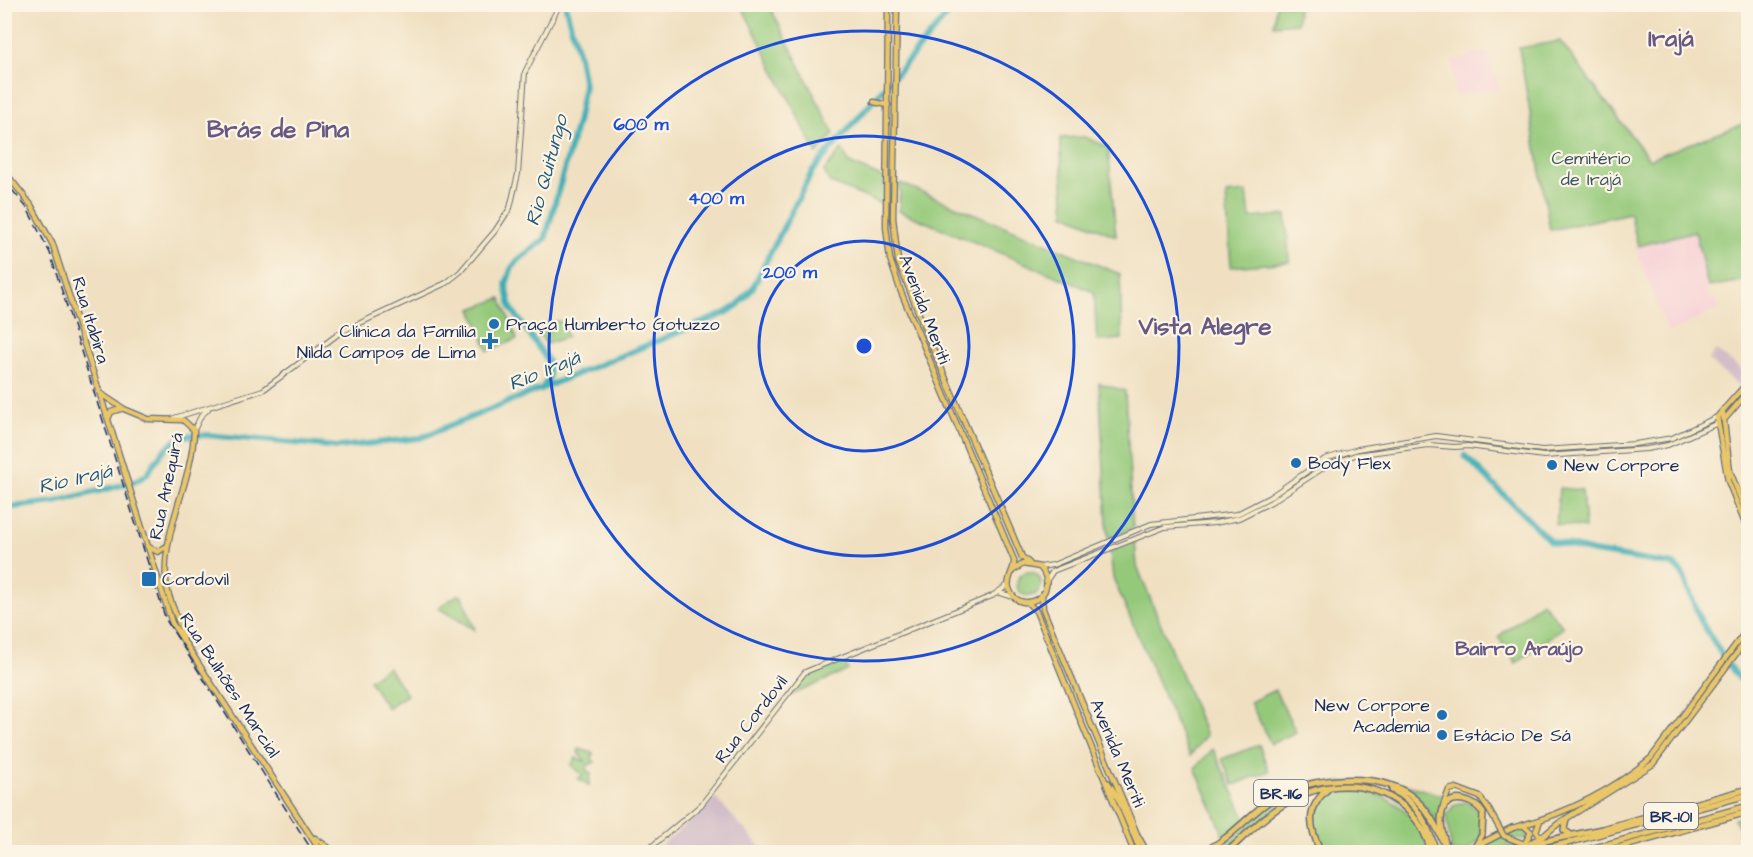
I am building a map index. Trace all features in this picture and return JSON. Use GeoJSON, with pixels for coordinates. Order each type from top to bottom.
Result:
{"type":"FeatureCollection","features":[{"type":"Feature","properties":{"kind":"highway","name":"BR-116"},"geometry":{"type":"LineString","coordinates":[[1203,852],[1222,841],[1250,815],[1283,792],[1324,781],[1376,782],[1397,792],[1412,804],[1427,825],[1436,852]]}},
{"type":"Feature","properties":{"kind":"highway"},"geometry":{"type":"LineString","coordinates":[[1376,782],[1398,788],[1415,799],[1433,819],[1447,850]]}},
{"type":"Feature","properties":{"kind":"highway"},"geometry":{"type":"LineString","coordinates":[[1108,783],[1118,798],[1138,851]]}},
{"type":"Feature","properties":{"kind":"highway"},"geometry":{"type":"LineString","coordinates":[[1227,852],[1261,821],[1288,802],[1311,791],[1365,787],[1394,797],[1407,808],[1422,827],[1431,852]]}},
{"type":"Feature","properties":{"kind":"highway"},"geometry":{"type":"LineString","coordinates":[[1321,852],[1309,822],[1312,808],[1330,788]]}},
{"type":"Feature","properties":{"kind":"highway","name":"BR-101"},"geometry":{"type":"LineString","coordinates":[[1493,852],[1573,836],[1749,789]]}},
{"type":"Feature","properties":{"kind":"highway","name":"BR-101"},"geometry":{"type":"LineString","coordinates":[[1533,852],[1749,795]]}},
{"type":"Feature","properties":{"kind":"highway"},"geometry":{"type":"LineString","coordinates":[[1447,850],[1442,820],[1443,810],[1451,801],[1460,800],[1470,802],[1481,810],[1482,835],[1475,847]]}},
{"type":"Feature","properties":{"kind":"highway","name":"BR-101"},"geometry":{"type":"LineString","coordinates":[[1579,852],[1749,806]]}},
{"type":"Feature","properties":{"kind":"highway","name":"BR-101"},"geometry":{"type":"LineString","coordinates":[[1603,852],[1749,812]]}},
{"type":"Feature","properties":{"kind":"highway"},"geometry":{"type":"LineString","coordinates":[[1566,819],[1564,830],[1573,836]]}},
{"type":"Feature","properties":{"kind":"highway"},"geometry":{"type":"LineString","coordinates":[[1593,836],[1613,826]]}},
{"type":"Feature","properties":{"kind":"highway"},"geometry":{"type":"LineString","coordinates":[[1653,838],[1675,826]]}},
{"type":"Feature","properties":{"kind":"highway"},"geometry":{"type":"LineString","coordinates":[[1465,852],[1512,828]]}},
{"type":"Feature","properties":{"kind":"main road"},"geometry":{"type":"LineString","coordinates":[[99,392],[124,409],[148,419],[163,421],[263,390],[341,332],[446,283],[460,272],[500,225],[513,201],[518,174],[525,72],[560,4]]}},
{"type":"Feature","properties":{"kind":"main road","name":"Avenida Meriti"},"geometry":{"type":"LineString","coordinates":[[888,4],[886,227],[892,267],[1014,560],[1012,571]]}},
{"type":"Feature","properties":{"kind":"main road","name":"Avenida Meriti"},"geometry":{"type":"LineString","coordinates":[[897,4],[893,218],[898,261],[987,479],[1022,557],[1029,563]]}},
{"type":"Feature","properties":{"kind":"main road"},"geometry":{"type":"LineString","coordinates":[[874,102],[888,105]]}},
{"type":"Feature","properties":{"kind":"main road","name":"Rua Itabira"},"geometry":{"type":"LineString","coordinates":[[4,171],[34,210],[53,244],[130,487]]}},
{"type":"Feature","properties":{"kind":"main road"},"geometry":{"type":"LineString","coordinates":[[999,593],[1028,603],[1042,596],[1047,580],[1053,571],[1160,528],[1215,523],[1244,516],[1341,459],[1424,445],[1523,451],[1661,441],[1717,423],[1749,382]]}},
{"type":"Feature","properties":{"kind":"main road"},"geometry":{"type":"LineString","coordinates":[[1014,597],[1008,585],[1012,571],[1018,565],[1029,563],[1040,567],[1053,565],[1151,524],[1237,514],[1270,497],[1335,455],[1430,436],[1456,437],[1551,456],[1660,447],[1725,419],[1749,392]]}},
{"type":"Feature","properties":{"kind":"main road"},"geometry":{"type":"LineString","coordinates":[[194,434],[201,416],[213,406]]}},
{"type":"Feature","properties":{"kind":"main road"},"geometry":{"type":"LineString","coordinates":[[108,420],[113,410],[124,409]]}},
{"type":"Feature","properties":{"kind":"main road"},"geometry":{"type":"LineString","coordinates":[[1723,413],[1730,471],[1749,518]]}},
{"type":"Feature","properties":{"kind":"main road","name":"Rua Anequirá"},"geometry":{"type":"LineString","coordinates":[[174,418],[186,421],[194,434],[167,546],[166,587],[185,642]]}},
{"type":"Feature","properties":{"kind":"main road"},"geometry":{"type":"LineString","coordinates":[[1717,423],[1728,481],[1749,531]]}},
{"type":"Feature","properties":{"kind":"main road"},"geometry":{"type":"LineString","coordinates":[[1456,437],[1459,447]]}},
{"type":"Feature","properties":{"kind":"main road"},"geometry":{"type":"LineString","coordinates":[[1437,452],[1442,446]]}},
{"type":"Feature","properties":{"kind":"main road","name":"Rua Bulhões Marcial"},"geometry":{"type":"LineString","coordinates":[[130,487],[169,614],[321,852]]}},
{"type":"Feature","properties":{"kind":"main road"},"geometry":{"type":"LineString","coordinates":[[147,546],[158,552],[167,546]]}},
{"type":"Feature","properties":{"kind":"main road"},"geometry":{"type":"LineString","coordinates":[[1040,567],[1047,580]]}},
{"type":"Feature","properties":{"kind":"main road","name":"Rua Cordovil"},"geometry":{"type":"LineString","coordinates":[[645,852],[701,805],[805,672],[999,593],[1008,585]]}},
{"type":"Feature","properties":{"kind":"main road","name":"Avenida Meriti"},"geometry":{"type":"LineString","coordinates":[[1042,596],[1042,609],[1137,834],[1147,852]]}},
{"type":"Feature","properties":{"kind":"main road","name":"Avenida Meriti"},"geometry":{"type":"LineString","coordinates":[[1028,603],[1036,611],[1108,783]]}},
{"type":"Feature","properties":{"kind":"main road"},"geometry":{"type":"LineString","coordinates":[[1580,811],[1579,805],[1633,772],[1659,750],[1749,628]]}},
{"type":"Feature","properties":{"kind":"main road"},"geometry":{"type":"LineString","coordinates":[[1443,810],[1449,790],[1456,788],[1480,796],[1504,836],[1524,843],[1546,834],[1566,819],[1635,778],[1659,758],[1749,638]]}},
{"type":"Feature","properties":{"kind":"main road"},"geometry":{"type":"LineString","coordinates":[[1512,828],[1540,821],[1590,799]]}},
{"type":"Feature","properties":{"kind":"main road"},"geometry":{"type":"LineString","coordinates":[[1540,821],[1535,828],[1536,833],[1546,834]]}},
{"type":"Feature","properties":{"kind":"main road"},"geometry":{"type":"LineString","coordinates":[[1522,825],[1531,832],[1524,843]]}},
{"type":"Feature","properties":{"kind":"main road"},"geometry":{"type":"LineString","coordinates":[[307,830],[330,852]]}},
{"type":"Feature","properties":{"kind":"main road"},"geometry":{"type":"LineString","coordinates":[[1196,852],[1203,852]]}},
{"type":"Feature","properties":{"kind":"shaded area"},"geometry":{"type":"Polygon","coordinates":[[[1488,52],[1499,89],[1455,95],[1452,60],[1470,58],[1470,54],[1488,52]]]}},
{"type":"Feature","properties":{"kind":"shaded area"},"geometry":{"type":"Polygon","coordinates":[[[1695,233],[1709,300],[1715,298],[1719,309],[1668,333],[1635,247],[1695,233]]]}},
{"type":"Feature","properties":{"kind":"shaded area"},"geometry":{"type":"Polygon","coordinates":[[[1716,350],[1748,375],[1740,387],[1708,360],[1716,350]]]}},
{"type":"Feature","properties":{"kind":"shaded area"},"geometry":{"type":"Polygon","coordinates":[[[715,797],[765,852],[653,852],[701,812],[715,797]]]}},
{"type":"Feature","properties":{"kind":"green space"},"geometry":{"type":"Polygon","coordinates":[[[741,5],[769,5],[834,134],[817,154],[741,5]]]}},
{"type":"Feature","properties":{"kind":"green space"},"geometry":{"type":"Polygon","coordinates":[[[1276,5],[1298,5],[1297,23],[1274,25],[1276,5]]]}},
{"type":"Feature","properties":{"kind":"green space","name":"Cemitério de Irajá"},"geometry":{"type":"Polygon","coordinates":[[[1560,41],[1649,159],[1748,122],[1748,280],[1708,287],[1695,231],[1638,246],[1630,213],[1550,230],[1519,48],[1560,41]]]}},
{"type":"Feature","properties":{"kind":"green space"},"geometry":{"type":"Polygon","coordinates":[[[1085,137],[1108,147],[1116,236],[1065,214],[1060,138],[1085,137]]]}},
{"type":"Feature","properties":{"kind":"green space"},"geometry":{"type":"Polygon","coordinates":[[[842,149],[849,163],[884,178],[884,205],[830,183],[824,171],[842,149]]]}},
{"type":"Feature","properties":{"kind":"green space"},"geometry":{"type":"Polygon","coordinates":[[[900,183],[1120,274],[1122,339],[1097,341],[1094,292],[899,211],[900,183]]]}},
{"type":"Feature","properties":{"kind":"green space"},"geometry":{"type":"Polygon","coordinates":[[[1247,192],[1250,218],[1286,215],[1289,262],[1231,267],[1226,194],[1247,192]]]}},
{"type":"Feature","properties":{"kind":"green space","name":"Praça Humberto Gotuzzo"},"geometry":{"type":"Polygon","coordinates":[[[501,298],[517,339],[488,351],[472,309],[501,298]]]}},
{"type":"Feature","properties":{"kind":"green space"},"geometry":{"type":"Polygon","coordinates":[[[557,321],[563,323],[567,337],[546,344],[535,328],[557,321]]]}},
{"type":"Feature","properties":{"kind":"green space"},"geometry":{"type":"Polygon","coordinates":[[[1099,383],[1125,391],[1133,528],[1108,539],[1099,383]]]}},
{"type":"Feature","properties":{"kind":"green space"},"geometry":{"type":"Polygon","coordinates":[[[1559,488],[1582,490],[1585,528],[1556,524],[1559,488]]]}},
{"type":"Feature","properties":{"kind":"green space"},"geometry":{"type":"Polygon","coordinates":[[[1135,541],[1137,566],[1206,735],[1190,756],[1113,578],[1110,551],[1135,541]]]}},
{"type":"Feature","properties":{"kind":"green space"},"geometry":{"type":"Polygon","coordinates":[[[1029,572],[1034,573],[1040,579],[1040,589],[1034,595],[1029,596],[1024,595],[1018,589],[1017,584],[1018,579],[1024,573],[1029,572]]]}},
{"type":"Feature","properties":{"kind":"green space"},"geometry":{"type":"Polygon","coordinates":[[[457,595],[462,596],[475,630],[438,608],[457,595]]]}},
{"type":"Feature","properties":{"kind":"green space"},"geometry":{"type":"Polygon","coordinates":[[[1542,602],[1563,627],[1516,663],[1498,637],[1542,602]]]}},
{"type":"Feature","properties":{"kind":"green space"},"geometry":{"type":"Polygon","coordinates":[[[845,661],[848,670],[787,697],[809,675],[845,661]]]}},
{"type":"Feature","properties":{"kind":"green space"},"geometry":{"type":"Polygon","coordinates":[[[388,667],[407,695],[387,708],[369,680],[388,667]]]}},
{"type":"Feature","properties":{"kind":"green space"},"geometry":{"type":"Polygon","coordinates":[[[1275,690],[1296,732],[1271,744],[1250,702],[1275,690]]]}},
{"type":"Feature","properties":{"kind":"green space"},"geometry":{"type":"Polygon","coordinates":[[[1259,745],[1269,771],[1233,785],[1222,759],[1259,745]]]}},
{"type":"Feature","properties":{"kind":"green space"},"geometry":{"type":"Polygon","coordinates":[[[579,749],[593,753],[592,759],[595,762],[587,766],[587,771],[591,773],[589,785],[578,779],[583,775],[571,765],[576,758],[586,762],[578,753],[579,749]]]}},
{"type":"Feature","properties":{"kind":"green space"},"geometry":{"type":"Polygon","coordinates":[[[1213,749],[1245,818],[1225,838],[1195,768],[1213,749]]]}},
{"type":"Feature","properties":{"kind":"green space"},"geometry":{"type":"Polygon","coordinates":[[[1340,782],[1372,786],[1398,796],[1417,815],[1431,844],[1416,816],[1396,797],[1370,787],[1338,786],[1314,790],[1281,805],[1225,852],[1216,852],[1274,803],[1301,789],[1340,782]]]}},
{"type":"Feature","properties":{"kind":"green space"},"geometry":{"type":"Polygon","coordinates":[[[1404,784],[1444,796],[1439,825],[1419,799],[1404,788],[1404,784]]]}},
{"type":"Feature","properties":{"kind":"green space"},"geometry":{"type":"Polygon","coordinates":[[[1339,791],[1370,793],[1396,804],[1417,824],[1428,852],[1324,852],[1316,833],[1314,816],[1320,802],[1339,791]]]}},
{"type":"Feature","properties":{"kind":"green space"},"geometry":{"type":"Polygon","coordinates":[[[1466,802],[1480,812],[1481,839],[1465,852],[1452,852],[1446,816],[1455,804],[1466,802]]]}},
{"type":"Feature","properties":{"kind":"green space"},"geometry":{"type":"Polygon","coordinates":[[[1748,816],[1748,852],[1746,852],[1740,828],[1734,819],[1748,816]]]}},
{"type":"Feature","properties":{"kind":"green space"},"geometry":{"type":"Polygon","coordinates":[[[1526,828],[1529,833],[1527,839],[1515,839],[1512,843],[1520,846],[1469,852],[1500,835],[1526,828]]]}},
{"type":"Feature","properties":{"kind":"waterway","name":"Rio Quitungo"},"geometry":{"type":"LineString","coordinates":[[541,390],[549,377],[548,361],[511,308],[506,285],[511,269],[517,261],[545,239],[577,123],[584,85],[565,4]]}},
{"type":"Feature","properties":{"kind":"waterway","name":"Rio Irajá"},"geometry":{"type":"LineString","coordinates":[[4,508],[55,502],[134,482],[146,475],[163,451],[182,436],[207,435],[339,447],[420,438],[726,313],[738,305],[752,289],[813,170],[957,4]]}},
{"type":"Feature","properties":{"kind":"waterway"},"geometry":{"type":"LineString","coordinates":[[1465,456],[1550,541],[1594,552],[1674,565],[1682,573],[1701,621],[1722,655]]}},
{"type":"Feature","properties":{"kind":"waterway"},"geometry":{"type":"LineString","coordinates":[[1730,666],[1748,690]]}},
{"type":"Feature","properties":{"kind":"railway"},"geometry":{"type":"LineString","coordinates":[[4,180],[27,208],[50,253],[166,620],[313,852]]}},
{"type":"Feature","properties":{"kind":"place","name":"Praça Humberto Gotuzzo"},"geometry":{"type":"Point","coordinates":[494,324]}},
{"type":"Feature","properties":{"kind":"place","name":"Clínica da Família Nilda Campos de Lima"},"geometry":{"type":"Point","coordinates":[490,341]}},
{"type":"Feature","properties":{"kind":"place","name":"Body Flex"},"geometry":{"type":"Point","coordinates":[1296,463]}},
{"type":"Feature","properties":{"kind":"place","name":"New Corpore"},"geometry":{"type":"Point","coordinates":[1552,465]}},
{"type":"Feature","properties":{"kind":"place","name":"Cordovil"},"geometry":{"type":"Point","coordinates":[149,579]}},
{"type":"Feature","properties":{"kind":"place","name":"New Corpore Academia"},"geometry":{"type":"Point","coordinates":[1442,715]}},
{"type":"Feature","properties":{"kind":"place","name":"Estácio De Sá"},"geometry":{"type":"Point","coordinates":[1442,735]}},
{"type":"Feature","properties":{"kind":"district","name":"Irajá"},"geometry":{"type":"Point","coordinates":[1671,38]}},
{"type":"Feature","properties":{"kind":"district","name":"Brás de Pina"},"geometry":{"type":"Point","coordinates":[278,129]}},
{"type":"Feature","properties":{"kind":"district","name":"Vista Alegre"},"geometry":{"type":"Point","coordinates":[1205,326]}},
{"type":"Feature","properties":{"kind":"district","name":"Bairro Araújo"},"geometry":{"type":"Point","coordinates":[1519,648]}}]}
